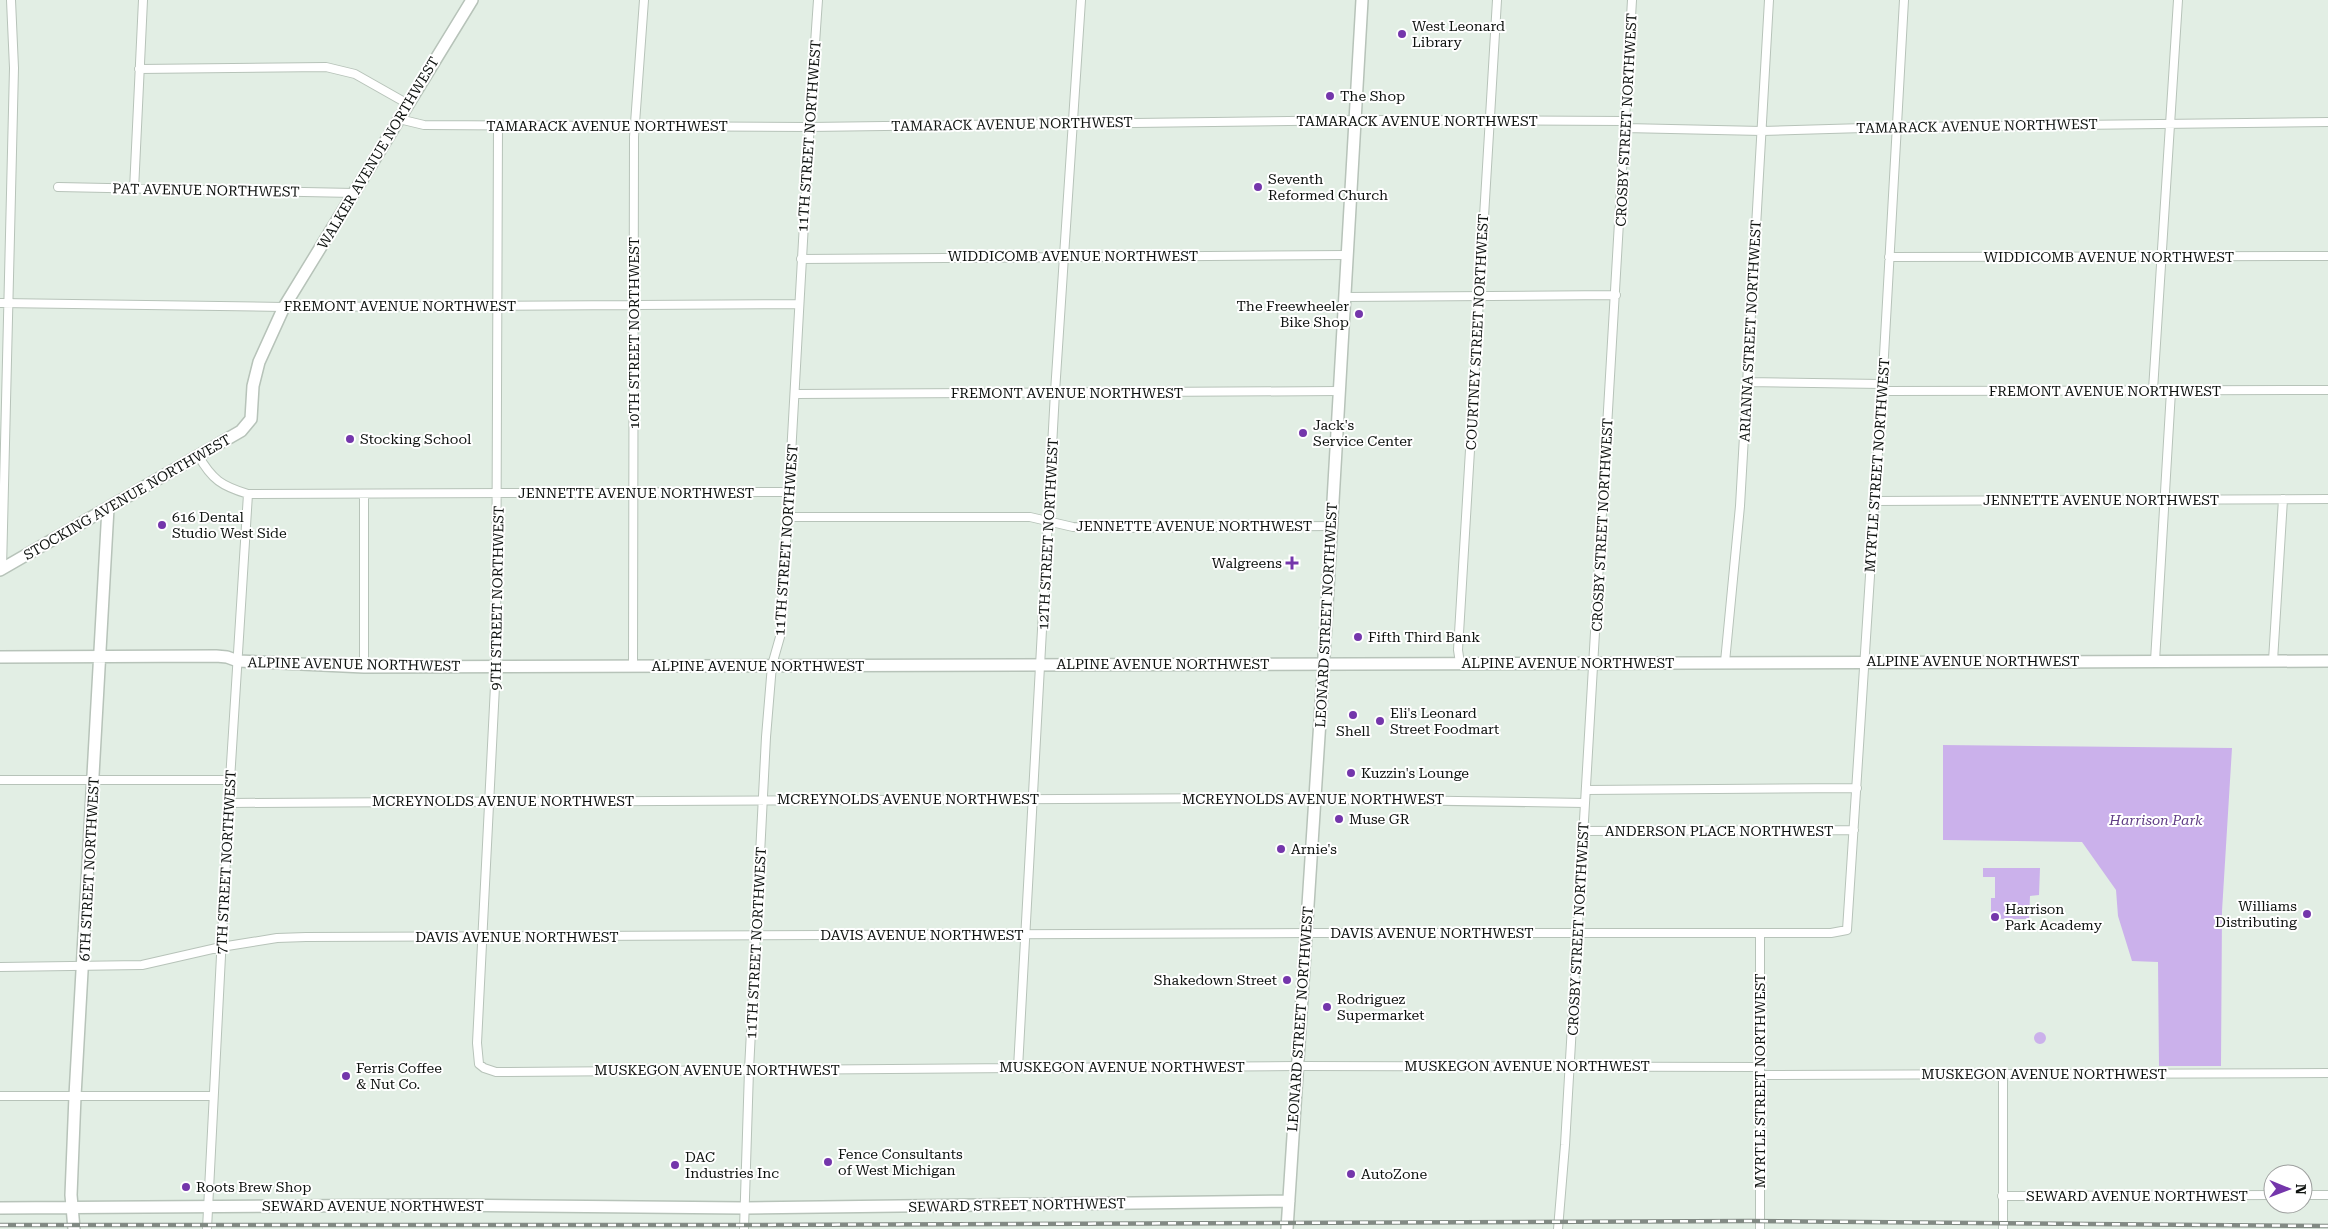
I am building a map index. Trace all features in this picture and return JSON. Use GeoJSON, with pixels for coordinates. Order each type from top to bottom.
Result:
{"type":"FeatureCollection","features":[{"type":"Feature","properties":{"kind":"main road","name":"WALKER AVENUE NORTHWEST"},"geometry":{"type":"LineString","coordinates":[[284,307],[472,0]]}},
{"type":"Feature","properties":{"kind":"main road","name":"LEONARD STREET NORTHWEST"},"geometry":{"type":"LineString","coordinates":[[1287,1229],[1315,798],[1362,0]]}},
{"type":"Feature","properties":{"kind":"main road","name":"STOCKING AVENUE NORTHWEST"},"geometry":{"type":"LineString","coordinates":[[1,569],[241,431],[250,419],[259,362],[284,307]]}},
{"type":"Feature","properties":{"kind":"main road","name":"6TH STREET NORTHWEST"},"geometry":{"type":"LineString","coordinates":[[74,1229],[72,1208],[75,1096],[108,508]]}},
{"type":"Feature","properties":{"kind":"main road","name":"ALPINE AVENUE NORTHWEST"},"geometry":{"type":"LineString","coordinates":[[0,657],[216,656],[228,657],[238,661],[364,667],[2328,661]]}},
{"type":"Feature","properties":{"kind":"main road","name":"SEWARD STREET NORTHWEST"},"geometry":{"type":"LineString","coordinates":[[745,1208],[1289,1202]]}},
{"type":"Feature","properties":{"kind":"main road","name":"SEWARD AVENUE NORTHWEST"},"geometry":{"type":"LineString","coordinates":[[0,1208],[207,1206],[745,1208]]}},
{"type":"Feature","properties":{"kind":"street"},"geometry":{"type":"LineString","coordinates":[[1,569],[4,303],[14,68],[11,0]]}},
{"type":"Feature","properties":{"kind":"street"},"geometry":{"type":"LineString","coordinates":[[134,190],[143,0]]}},
{"type":"Feature","properties":{"kind":"street","name":"10TH STREET NORTHWEST"},"geometry":{"type":"LineString","coordinates":[[634,666],[633,304],[635,125],[644,0]]}},
{"type":"Feature","properties":{"kind":"street","name":"11TH STREET NORTHWEST"},"geometry":{"type":"LineString","coordinates":[[744,1229],[749,1070],[762,799],[772,665],[780,637],[796,394],[801,258],[818,0]]}},
{"type":"Feature","properties":{"kind":"street","name":"12TH STREET NORTHWEST"},"geometry":{"type":"LineString","coordinates":[[1018,1068],[1055,392],[1081,0]]}},
{"type":"Feature","properties":{"kind":"street","name":"COURTNEY STREET NORTHWEST"},"geometry":{"type":"LineString","coordinates":[[1460,663],[1458,650],[1497,0]]}},
{"type":"Feature","properties":{"kind":"street","name":"CROSBY STREET NORTHWEST"},"geometry":{"type":"LineString","coordinates":[[1558,1229],[1586,803],[1632,0]]}},
{"type":"Feature","properties":{"kind":"street","name":"ARIANNA STREET NORTHWEST"},"geometry":{"type":"LineString","coordinates":[[1726,662],[1740,506],[1770,0]]}},
{"type":"Feature","properties":{"kind":"street","name":"MYRTLE STREET NORTHWEST"},"geometry":{"type":"LineString","coordinates":[[1847,930],[1898,127],[1904,0]]}},
{"type":"Feature","properties":{"kind":"street"},"geometry":{"type":"LineString","coordinates":[[2153,390],[2160,257],[2171,123],[2178,0]]}},
{"type":"Feature","properties":{"kind":"street"},"geometry":{"type":"LineString","coordinates":[[140,69],[326,67],[355,74],[408,104]]}},
{"type":"Feature","properties":{"kind":"street","name":"TAMARACK AVENUE NORTHWEST"},"geometry":{"type":"LineString","coordinates":[[399,119],[424,125],[809,127],[1489,120],[1762,130],[2328,122]]}},
{"type":"Feature","properties":{"kind":"street","name":"9TH STREET NORTHWEST"},"geometry":{"type":"LineString","coordinates":[[484,1068],[480,1064],[477,1054],[496,666],[498,125]]}},
{"type":"Feature","properties":{"kind":"street","name":"PAT AVENUE NORTHWEST"},"geometry":{"type":"LineString","coordinates":[[58,187],[134,190],[354,192]]}},
{"type":"Feature","properties":{"kind":"street","name":"WIDDICOMB AVENUE NORTHWEST"},"geometry":{"type":"LineString","coordinates":[[801,258],[1346,255]]}},
{"type":"Feature","properties":{"kind":"street","name":"WIDDICOMB AVENUE NORTHWEST"},"geometry":{"type":"LineString","coordinates":[[1889,257],[2328,256]]}},
{"type":"Feature","properties":{"kind":"street"},"geometry":{"type":"LineString","coordinates":[[1344,297],[1616,296]]}},
{"type":"Feature","properties":{"kind":"street","name":"FREMONT AVENUE NORTHWEST"},"geometry":{"type":"LineString","coordinates":[[4,303],[284,307],[799,304]]}},
{"type":"Feature","properties":{"kind":"street","name":"FREMONT AVENUE NORTHWEST"},"geometry":{"type":"LineString","coordinates":[[1746,382],[1882,388],[2172,391],[2328,390]]}},
{"type":"Feature","properties":{"kind":"street"},"geometry":{"type":"LineString","coordinates":[[2155,661],[2172,391]]}},
{"type":"Feature","properties":{"kind":"street","name":"FREMONT AVENUE NORTHWEST"},"geometry":{"type":"LineString","coordinates":[[796,394],[1339,392]]}},
{"type":"Feature","properties":{"kind":"street","name":"JENNETTE AVENUE NORTHWEST"},"geometry":{"type":"LineString","coordinates":[[198,455],[212,476],[226,487],[248,494],[789,492]]}},
{"type":"Feature","properties":{"kind":"street","name":"7TH STREET NORTHWEST"},"geometry":{"type":"LineString","coordinates":[[206,1229],[230,780],[248,494]]}},
{"type":"Feature","properties":{"kind":"street"},"geometry":{"type":"LineString","coordinates":[[364,494],[364,667]]}},
{"type":"Feature","properties":{"kind":"street"},"geometry":{"type":"LineString","coordinates":[[2273,661],[2284,499]]}},
{"type":"Feature","properties":{"kind":"street","name":"JENNETTE AVENUE NORTHWEST"},"geometry":{"type":"LineString","coordinates":[[1875,501],[2328,499]]}},
{"type":"Feature","properties":{"kind":"street","name":"JENNETTE AVENUE NORTHWEST"},"geometry":{"type":"LineString","coordinates":[[788,517],[1030,517],[1073,527],[1119,528],[1331,526]]}},
{"type":"Feature","properties":{"kind":"street"},"geometry":{"type":"LineString","coordinates":[[0,780],[230,780]]}},
{"type":"Feature","properties":{"kind":"street"},"geometry":{"type":"LineString","coordinates":[[1586,790],[1857,788]]}},
{"type":"Feature","properties":{"kind":"street","name":"MCREYNOLDS AVENUE NORTHWEST"},"geometry":{"type":"LineString","coordinates":[[230,803],[762,799],[1315,798],[1586,803]]}},
{"type":"Feature","properties":{"kind":"street","name":"ANDERSON PLACE NORTHWEST"},"geometry":{"type":"LineString","coordinates":[[1584,831],[1854,830]]}},
{"type":"Feature","properties":{"kind":"street","name":"DAVIS AVENUE NORTHWEST"},"geometry":{"type":"LineString","coordinates":[[0,967],[142,965],[221,947],[277,938],[1305,933],[1831,933],[1847,930]]}},
{"type":"Feature","properties":{"kind":"street","name":"MYRTLE STREET NORTHWEST"},"geometry":{"type":"LineString","coordinates":[[1760,933],[1760,1229]]}},
{"type":"Feature","properties":{"kind":"street","name":"MUSKEGON AVENUE NORTHWEST"},"geometry":{"type":"LineString","coordinates":[[484,1068],[496,1072],[1297,1066],[1569,1066],[2003,1074],[2328,1073]]}},
{"type":"Feature","properties":{"kind":"street"},"geometry":{"type":"LineString","coordinates":[[2003,1074],[2003,1229]]}},
{"type":"Feature","properties":{"kind":"street"},"geometry":{"type":"LineString","coordinates":[[0,1096],[214,1096]]}},
{"type":"Feature","properties":{"kind":"street","name":"SEWARD AVENUE NORTHWEST"},"geometry":{"type":"LineString","coordinates":[[2002,1196],[2263,1195]]}},
{"type":"Feature","properties":{"kind":"street"},"geometry":{"type":"LineString","coordinates":[[2313,1195],[2328,1195]]}},
{"type":"Feature","properties":{"kind":"green space","name":"Harrison Park"},"geometry":{"type":"Polygon","coordinates":[[[1943,745],[2232,748],[2222,911],[2221,1066],[2159,1066],[2158,962],[2132,961],[2118,916],[2116,890],[2082,842],[1943,840],[1943,745]]]}},
{"type":"Feature","properties":{"kind":"green space"},"geometry":{"type":"Polygon","coordinates":[[[1983,868],[2040,868],[2039,895],[2030,896],[2029,919],[1991,919],[1991,898],[1995,898],[1995,877],[1983,877],[1983,868]]]}},
{"type":"Feature","properties":{"kind":"green space"},"geometry":{"type":"Polygon","coordinates":[[[2042,1032],[2045,1033],[2045,1043],[2038,1044],[2035,1043],[2034,1036],[2035,1033],[2042,1032]]]}},
{"type":"Feature","properties":{"kind":"railway"},"geometry":{"type":"LineString","coordinates":[[0,1225],[744,1225],[1749,1221],[2328,1226]]}},
{"type":"Feature","properties":{"kind":"place","name":"West Leonard Library"},"geometry":{"type":"Point","coordinates":[1402,34]}},
{"type":"Feature","properties":{"kind":"place","name":"The Shop"},"geometry":{"type":"Point","coordinates":[1330,96]}},
{"type":"Feature","properties":{"kind":"place","name":"Seventh Reformed Church"},"geometry":{"type":"Point","coordinates":[1258,187]}},
{"type":"Feature","properties":{"kind":"place","name":"The Freewheeler Bike Shop"},"geometry":{"type":"Point","coordinates":[1359,314]}},
{"type":"Feature","properties":{"kind":"place","name":"Jack's Service Center"},"geometry":{"type":"Point","coordinates":[1303,433]}},
{"type":"Feature","properties":{"kind":"place","name":"Stocking School"},"geometry":{"type":"Point","coordinates":[350,439]}},
{"type":"Feature","properties":{"kind":"place","name":"616 Dental Studio West Side"},"geometry":{"type":"Point","coordinates":[162,525]}},
{"type":"Feature","properties":{"kind":"place","name":"Walgreens"},"geometry":{"type":"Point","coordinates":[1292,563]}},
{"type":"Feature","properties":{"kind":"place","name":"Fifth Third Bank"},"geometry":{"type":"Point","coordinates":[1358,637]}},
{"type":"Feature","properties":{"kind":"place","name":"Shell"},"geometry":{"type":"Point","coordinates":[1353,715]}},
{"type":"Feature","properties":{"kind":"place","name":"Eli's Leonard Street Foodmart"},"geometry":{"type":"Point","coordinates":[1380,721]}},
{"type":"Feature","properties":{"kind":"place","name":"Kuzzin's Lounge"},"geometry":{"type":"Point","coordinates":[1351,773]}},
{"type":"Feature","properties":{"kind":"place","name":"Muse GR"},"geometry":{"type":"Point","coordinates":[1339,819]}},
{"type":"Feature","properties":{"kind":"place","name":"Arnie's"},"geometry":{"type":"Point","coordinates":[1281,849]}},
{"type":"Feature","properties":{"kind":"place","name":"Williams Distributing"},"geometry":{"type":"Point","coordinates":[2307,914]}},
{"type":"Feature","properties":{"kind":"place","name":"Harrison Park Academy"},"geometry":{"type":"Point","coordinates":[1995,917]}},
{"type":"Feature","properties":{"kind":"place","name":"Shakedown Street"},"geometry":{"type":"Point","coordinates":[1287,980]}},
{"type":"Feature","properties":{"kind":"place","name":"Rodriguez Supermarket"},"geometry":{"type":"Point","coordinates":[1327,1007]}},
{"type":"Feature","properties":{"kind":"place","name":"Ferris Coffee & Nut Co."},"geometry":{"type":"Point","coordinates":[346,1076]}},
{"type":"Feature","properties":{"kind":"place","name":"Fence Consultants of West Michigan"},"geometry":{"type":"Point","coordinates":[828,1162]}},
{"type":"Feature","properties":{"kind":"place","name":"DAC Industries Inc"},"geometry":{"type":"Point","coordinates":[675,1165]}},
{"type":"Feature","properties":{"kind":"place","name":"AutoZone"},"geometry":{"type":"Point","coordinates":[1351,1174]}},
{"type":"Feature","properties":{"kind":"place","name":"Roots Brew Shop"},"geometry":{"type":"Point","coordinates":[186,1187]}}]}
